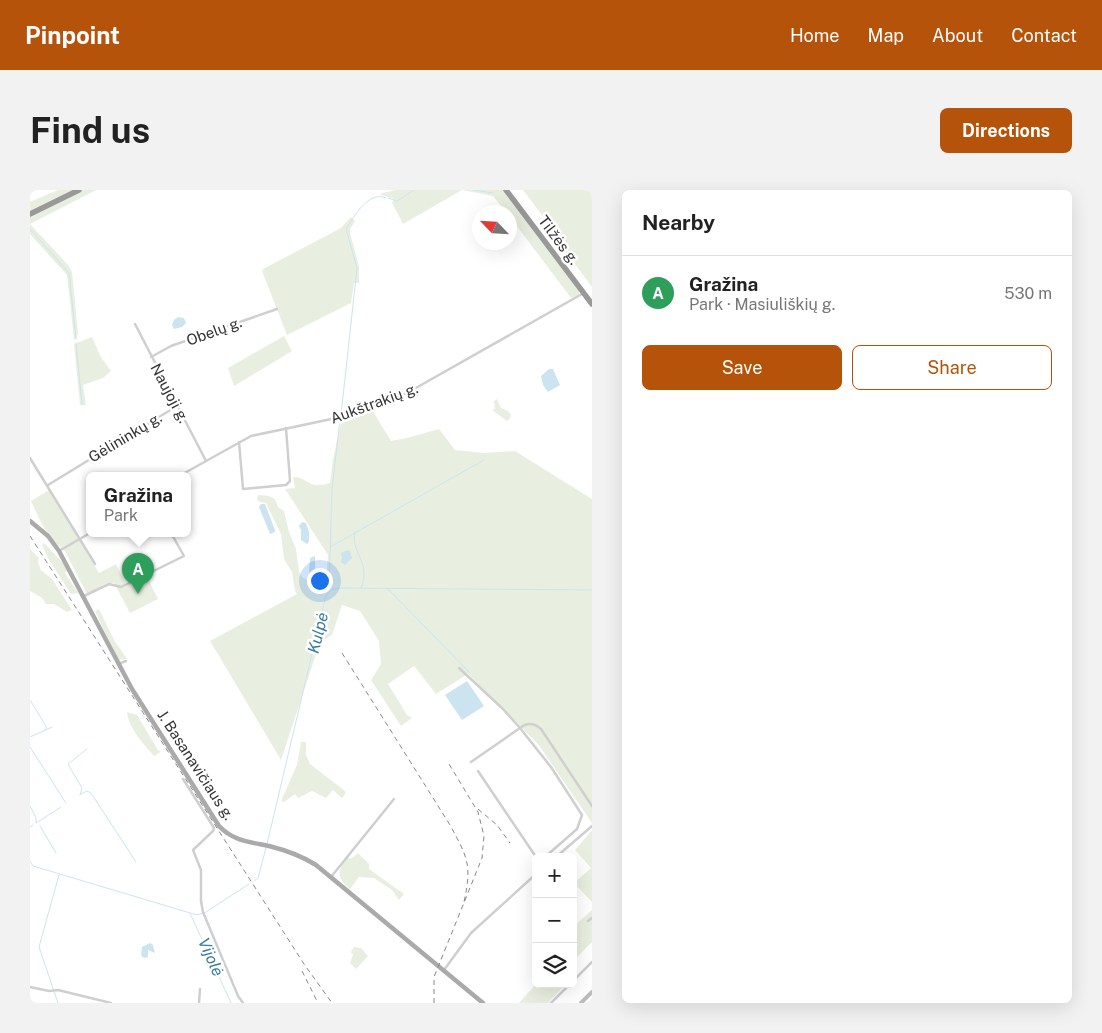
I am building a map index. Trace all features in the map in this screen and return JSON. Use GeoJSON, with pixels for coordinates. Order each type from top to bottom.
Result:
{"type":"FeatureCollection","features":[{"type":"Feature","properties":{"kind":"highway"},"geometry":{"type":"LineString","coordinates":[[30,214],[79,190]]}},
{"type":"Feature","properties":{"kind":"highway","name":"Tilžės g."},"geometry":{"type":"LineString","coordinates":[[506,190],[592,304]]}},
{"type":"Feature","properties":{"kind":"main road","name":"J. Basanavičiaus g."},"geometry":{"type":"LineString","coordinates":[[30,521],[48,536],[60,551],[118,664],[219,826],[226,833],[238,839],[271,846],[306,859],[331,877],[483,1003]]}},
{"type":"Feature","properties":{"kind":"main road"},"geometry":{"type":"LineString","coordinates":[[581,1003],[592,992]]}},
{"type":"Feature","properties":{"kind":"street","name":"Aukštrakių g."},"geometry":{"type":"LineString","coordinates":[[186,472],[239,442],[259,434],[341,417],[407,393],[584,293]]}},
{"type":"Feature","properties":{"kind":"street","name":"Obelų g."},"geometry":{"type":"LineString","coordinates":[[151,357],[171,346],[277,309]]}},
{"type":"Feature","properties":{"kind":"street","name":"Naujoji g."},"geometry":{"type":"LineString","coordinates":[[135,324],[206,461]]}},
{"type":"Feature","properties":{"kind":"street","name":"Gėlininkų g."},"geometry":{"type":"LineString","coordinates":[[48,485],[177,406]]}},
{"type":"Feature","properties":{"kind":"street"},"geometry":{"type":"LineString","coordinates":[[239,442],[243,489],[286,485],[290,481],[286,428]]}},
{"type":"Feature","properties":{"kind":"street"},"geometry":{"type":"LineString","coordinates":[[30,458],[95,564]]}},
{"type":"Feature","properties":{"kind":"street"},"geometry":{"type":"LineString","coordinates":[[60,551],[86,535]]}},
{"type":"Feature","properties":{"kind":"street"},"geometry":{"type":"LineString","coordinates":[[84,596],[109,584],[121,587],[184,556],[173,537]]}},
{"type":"Feature","properties":{"kind":"street"},"geometry":{"type":"LineString","coordinates":[[118,664],[126,661]]}},
{"type":"Feature","properties":{"kind":"street"},"geometry":{"type":"LineString","coordinates":[[459,668],[503,709],[520,728],[551,767],[582,815],[577,829],[550,853]]}},
{"type":"Feature","properties":{"kind":"street"},"geometry":{"type":"LineString","coordinates":[[472,762],[520,728],[529,724],[536,725],[541,729],[592,806]]}},
{"type":"Feature","properties":{"kind":"street"},"geometry":{"type":"LineString","coordinates":[[478,771],[533,853]]}},
{"type":"Feature","properties":{"kind":"street"},"geometry":{"type":"LineString","coordinates":[[183,779],[214,828],[213,832],[193,850],[201,870],[201,901],[203,913],[238,996],[243,1003]]}},
{"type":"Feature","properties":{"kind":"street"},"geometry":{"type":"LineString","coordinates":[[331,877],[394,799]]}},
{"type":"Feature","properties":{"kind":"street"},"geometry":{"type":"LineString","coordinates":[[561,853],[592,826]]}},
{"type":"Feature","properties":{"kind":"street"},"geometry":{"type":"LineString","coordinates":[[444,970],[471,933],[532,878]]}},
{"type":"Feature","properties":{"kind":"street"},"geometry":{"type":"LineString","coordinates":[[588,921],[592,918]]}},
{"type":"Feature","properties":{"kind":"street"},"geometry":{"type":"LineString","coordinates":[[577,977],[592,962]]}},
{"type":"Feature","properties":{"kind":"street"},"geometry":{"type":"LineString","coordinates":[[30,987],[58,990],[111,1003]]}},
{"type":"Feature","properties":{"kind":"street"},"geometry":{"type":"LineString","coordinates":[[551,1003],[566,988]]}},
{"type":"Feature","properties":{"kind":"street"},"geometry":{"type":"LineString","coordinates":[[199,1003],[200,989]]}},
{"type":"Feature","properties":{"kind":"green space"},"geometry":{"type":"Polygon","coordinates":[[[58,190],[75,190],[30,212],[30,202],[58,190]]]}},
{"type":"Feature","properties":{"kind":"green space"},"geometry":{"type":"Polygon","coordinates":[[[83,190],[96,190],[30,224],[30,216],[83,190]]]}},
{"type":"Feature","properties":{"kind":"green space"},"geometry":{"type":"Polygon","coordinates":[[[395,190],[462,190],[403,224],[392,203],[394,199],[379,194],[395,190]]]}},
{"type":"Feature","properties":{"kind":"green space"},"geometry":{"type":"Polygon","coordinates":[[[462,190],[504,190],[515,205],[500,205],[493,196],[462,190]]]}},
{"type":"Feature","properties":{"kind":"green space"},"geometry":{"type":"Polygon","coordinates":[[[523,190],[592,190],[592,287],[549,229],[545,219],[523,190]]]}},
{"type":"Feature","properties":{"kind":"green space"},"geometry":{"type":"Polygon","coordinates":[[[517,208],[579,291],[579,295],[571,298],[517,226],[517,208]]]}},
{"type":"Feature","properties":{"kind":"green space"},"geometry":{"type":"Polygon","coordinates":[[[351,217],[355,221],[350,229],[350,233],[359,266],[359,283],[354,283],[351,303],[287,335],[262,271],[263,269],[341,228],[351,217]]]}},
{"type":"Feature","properties":{"kind":"green space"},"geometry":{"type":"Polygon","coordinates":[[[30,224],[68,265],[72,272],[78,333],[76,339],[74,339],[67,275],[30,234],[30,224]]]}},
{"type":"Feature","properties":{"kind":"green space"},"geometry":{"type":"Polygon","coordinates":[[[284,336],[292,351],[234,386],[228,368],[284,336]]]}},
{"type":"Feature","properties":{"kind":"green space"},"geometry":{"type":"Polygon","coordinates":[[[92,337],[101,357],[111,371],[103,378],[83,385],[86,405],[80,405],[74,344],[92,337]]]}},
{"type":"Feature","properties":{"kind":"green space"},"geometry":{"type":"Polygon","coordinates":[[[497,399],[501,408],[508,411],[511,415],[507,421],[492,410],[495,409],[494,401],[497,399]]]}},
{"type":"Feature","properties":{"kind":"green space"},"geometry":{"type":"Polygon","coordinates":[[[371,408],[391,441],[439,429],[455,450],[484,453],[515,451],[592,499],[592,823],[538,744],[468,674],[436,694],[414,666],[388,684],[407,715],[412,718],[401,726],[371,680],[381,664],[379,641],[360,611],[342,605],[332,635],[320,642],[281,760],[210,641],[297,594],[292,572],[284,559],[281,534],[266,503],[257,500],[258,495],[269,496],[275,499],[278,507],[284,511],[289,532],[296,549],[299,572],[307,580],[310,587],[326,578],[328,555],[285,489],[295,488],[293,477],[300,478],[314,485],[330,483],[342,418],[371,408]]]}},
{"type":"Feature","properties":{"kind":"green space"},"geometry":{"type":"Polygon","coordinates":[[[49,490],[99,573],[116,564],[126,585],[146,575],[158,599],[130,613],[114,583],[107,583],[87,594],[65,551],[53,540],[41,522],[31,501],[49,490]]]}},
{"type":"Feature","properties":{"kind":"green space"},"geometry":{"type":"Polygon","coordinates":[[[44,543],[68,570],[65,573],[78,593],[71,594],[49,560],[42,545],[44,543]]]}},
{"type":"Feature","properties":{"kind":"green space"},"geometry":{"type":"Polygon","coordinates":[[[30,549],[39,558],[38,562],[41,570],[52,579],[72,610],[67,612],[54,604],[46,604],[42,598],[30,591],[30,549]]]}},
{"type":"Feature","properties":{"kind":"green space"},"geometry":{"type":"Polygon","coordinates":[[[99,609],[114,640],[127,659],[118,660],[95,611],[99,609]]]}},
{"type":"Feature","properties":{"kind":"green space"},"geometry":{"type":"Polygon","coordinates":[[[127,712],[137,715],[161,752],[154,756],[146,747],[133,730],[127,712]]]}},
{"type":"Feature","properties":{"kind":"green space"},"geometry":{"type":"Polygon","coordinates":[[[301,742],[306,742],[306,755],[310,764],[345,791],[346,793],[342,798],[333,790],[326,798],[312,791],[298,798],[295,794],[284,802],[281,801],[297,765],[301,742]]]}},
{"type":"Feature","properties":{"kind":"green space"},"geometry":{"type":"Polygon","coordinates":[[[592,830],[592,902],[577,886],[577,880],[591,868],[575,850],[592,830]]]}},
{"type":"Feature","properties":{"kind":"green space"},"geometry":{"type":"Polygon","coordinates":[[[358,853],[369,864],[369,869],[404,894],[399,900],[392,890],[374,878],[359,877],[350,889],[345,885],[340,877],[340,870],[347,856],[351,859],[358,853]]]}},
{"type":"Feature","properties":{"kind":"green space"},"geometry":{"type":"Polygon","coordinates":[[[592,910],[592,942],[577,957],[577,943],[577,923],[592,910]]]}},
{"type":"Feature","properties":{"kind":"green space"},"geometry":{"type":"Polygon","coordinates":[[[354,947],[361,948],[368,956],[356,969],[350,963],[353,955],[351,952],[354,947]]]}},
{"type":"Feature","properties":{"kind":"green space"},"geometry":{"type":"Polygon","coordinates":[[[532,988],[562,988],[548,1003],[519,1003],[532,988]]]}},
{"type":"Feature","properties":{"kind":"water"},"geometry":{"type":"Polygon","coordinates":[[[178,317],[184,318],[186,323],[182,327],[174,329],[172,325],[178,317]]]}},
{"type":"Feature","properties":{"kind":"water"},"geometry":{"type":"Polygon","coordinates":[[[549,369],[553,369],[560,385],[548,392],[543,385],[541,376],[549,369]]]}},
{"type":"Feature","properties":{"kind":"water"},"geometry":{"type":"Polygon","coordinates":[[[261,504],[265,504],[275,530],[275,532],[270,534],[259,507],[261,504]]]}},
{"type":"Feature","properties":{"kind":"water"},"geometry":{"type":"Polygon","coordinates":[[[302,522],[306,523],[309,532],[309,542],[307,544],[301,540],[299,526],[302,522]]]}},
{"type":"Feature","properties":{"kind":"water"},"geometry":{"type":"Polygon","coordinates":[[[348,550],[352,558],[345,565],[341,562],[341,553],[348,550]]]}},
{"type":"Feature","properties":{"kind":"water"},"geometry":{"type":"Polygon","coordinates":[[[315,556],[315,572],[313,574],[309,572],[310,558],[315,556]]]}},
{"type":"Feature","properties":{"kind":"water"},"geometry":{"type":"Polygon","coordinates":[[[467,681],[484,706],[462,720],[445,695],[467,681]]]}},
{"type":"Feature","properties":{"kind":"water"},"geometry":{"type":"Polygon","coordinates":[[[150,943],[153,945],[155,953],[148,950],[148,957],[144,958],[141,955],[142,947],[150,943]]]}},
{"type":"Feature","properties":{"kind":"waterway"},"geometry":{"type":"LineString","coordinates":[[388,198],[397,201],[414,190]]}},
{"type":"Feature","properties":{"kind":"waterway"},"geometry":{"type":"LineString","coordinates":[[474,190],[493,193]]}},
{"type":"Feature","properties":{"kind":"waterway"},"geometry":{"type":"LineString","coordinates":[[341,415],[357,268],[346,229],[357,212],[368,201],[373,198],[386,198]]}},
{"type":"Feature","properties":{"kind":"waterway"},"geometry":{"type":"LineString","coordinates":[[30,229],[69,273],[76,339]]}},
{"type":"Feature","properties":{"kind":"waterway"},"geometry":{"type":"LineString","coordinates":[[76,343],[82,404]]}},
{"type":"Feature","properties":{"kind":"waterway"},"geometry":{"type":"LineString","coordinates":[[329,591],[332,489],[340,420]]}},
{"type":"Feature","properties":{"kind":"waterway"},"geometry":{"type":"LineString","coordinates":[[330,547],[484,460]]}},
{"type":"Feature","properties":{"kind":"waterway"},"geometry":{"type":"LineString","coordinates":[[355,532],[355,546],[364,571],[361,588]]}},
{"type":"Feature","properties":{"kind":"waterway","name":"Kulpė"},"geometry":{"type":"LineString","coordinates":[[267,844],[325,599],[331,591],[346,588],[592,590]]}},
{"type":"Feature","properties":{"kind":"waterway"},"geometry":{"type":"LineString","coordinates":[[387,588],[470,673]]}},
{"type":"Feature","properties":{"kind":"waterway"},"geometry":{"type":"LineString","coordinates":[[30,700],[46,726],[46,730]]}},
{"type":"Feature","properties":{"kind":"waterway"},"geometry":{"type":"LineString","coordinates":[[30,737],[52,727]]}},
{"type":"Feature","properties":{"kind":"waterway"},"geometry":{"type":"LineString","coordinates":[[30,747],[66,803]]}},
{"type":"Feature","properties":{"kind":"waterway"},"geometry":{"type":"LineString","coordinates":[[80,795],[82,788],[68,764],[87,749]]}},
{"type":"Feature","properties":{"kind":"waterway"},"geometry":{"type":"LineString","coordinates":[[81,794],[87,791],[91,793],[136,862]]}},
{"type":"Feature","properties":{"kind":"waterway"},"geometry":{"type":"LineString","coordinates":[[30,806],[36,818],[36,823],[61,807]]}},
{"type":"Feature","properties":{"kind":"waterway"},"geometry":{"type":"LineString","coordinates":[[40,826],[56,853]]}},
{"type":"Feature","properties":{"kind":"waterway","name":"Kulpė"},"geometry":{"type":"LineString","coordinates":[[254,881],[258,878],[266,848]]}},
{"type":"Feature","properties":{"kind":"waterway","name":"Kulpė"},"geometry":{"type":"LineString","coordinates":[[30,861],[33,866],[197,915],[206,912],[249,884]]}},
{"type":"Feature","properties":{"kind":"waterway"},"geometry":{"type":"LineString","coordinates":[[58,1003],[39,947],[59,875]]}},
{"type":"Feature","properties":{"kind":"waterway","name":"Vijolė"},"geometry":{"type":"LineString","coordinates":[[190,913],[231,1003]]}},
{"type":"Feature","properties":{"kind":"railway"},"geometry":{"type":"LineString","coordinates":[[30,536],[304,964],[332,1003]]}},
{"type":"Feature","properties":{"kind":"railway"},"geometry":{"type":"LineString","coordinates":[[342,653],[450,825],[461,846],[468,870],[464,902]]}},
{"type":"Feature","properties":{"kind":"railway"},"geometry":{"type":"LineString","coordinates":[[434,1003],[434,977],[482,858],[484,836],[478,812],[449,764]]}},
{"type":"Feature","properties":{"kind":"railway"},"geometry":{"type":"LineString","coordinates":[[478,809],[497,825],[510,843]]}},
{"type":"Feature","properties":{"kind":"railway"},"geometry":{"type":"LineString","coordinates":[[302,971],[318,1003]]}},
{"type":"Feature","properties":{"kind":"place","name":"Gražina"},"geometry":{"type":"Point","coordinates":[138,594]}}]}
